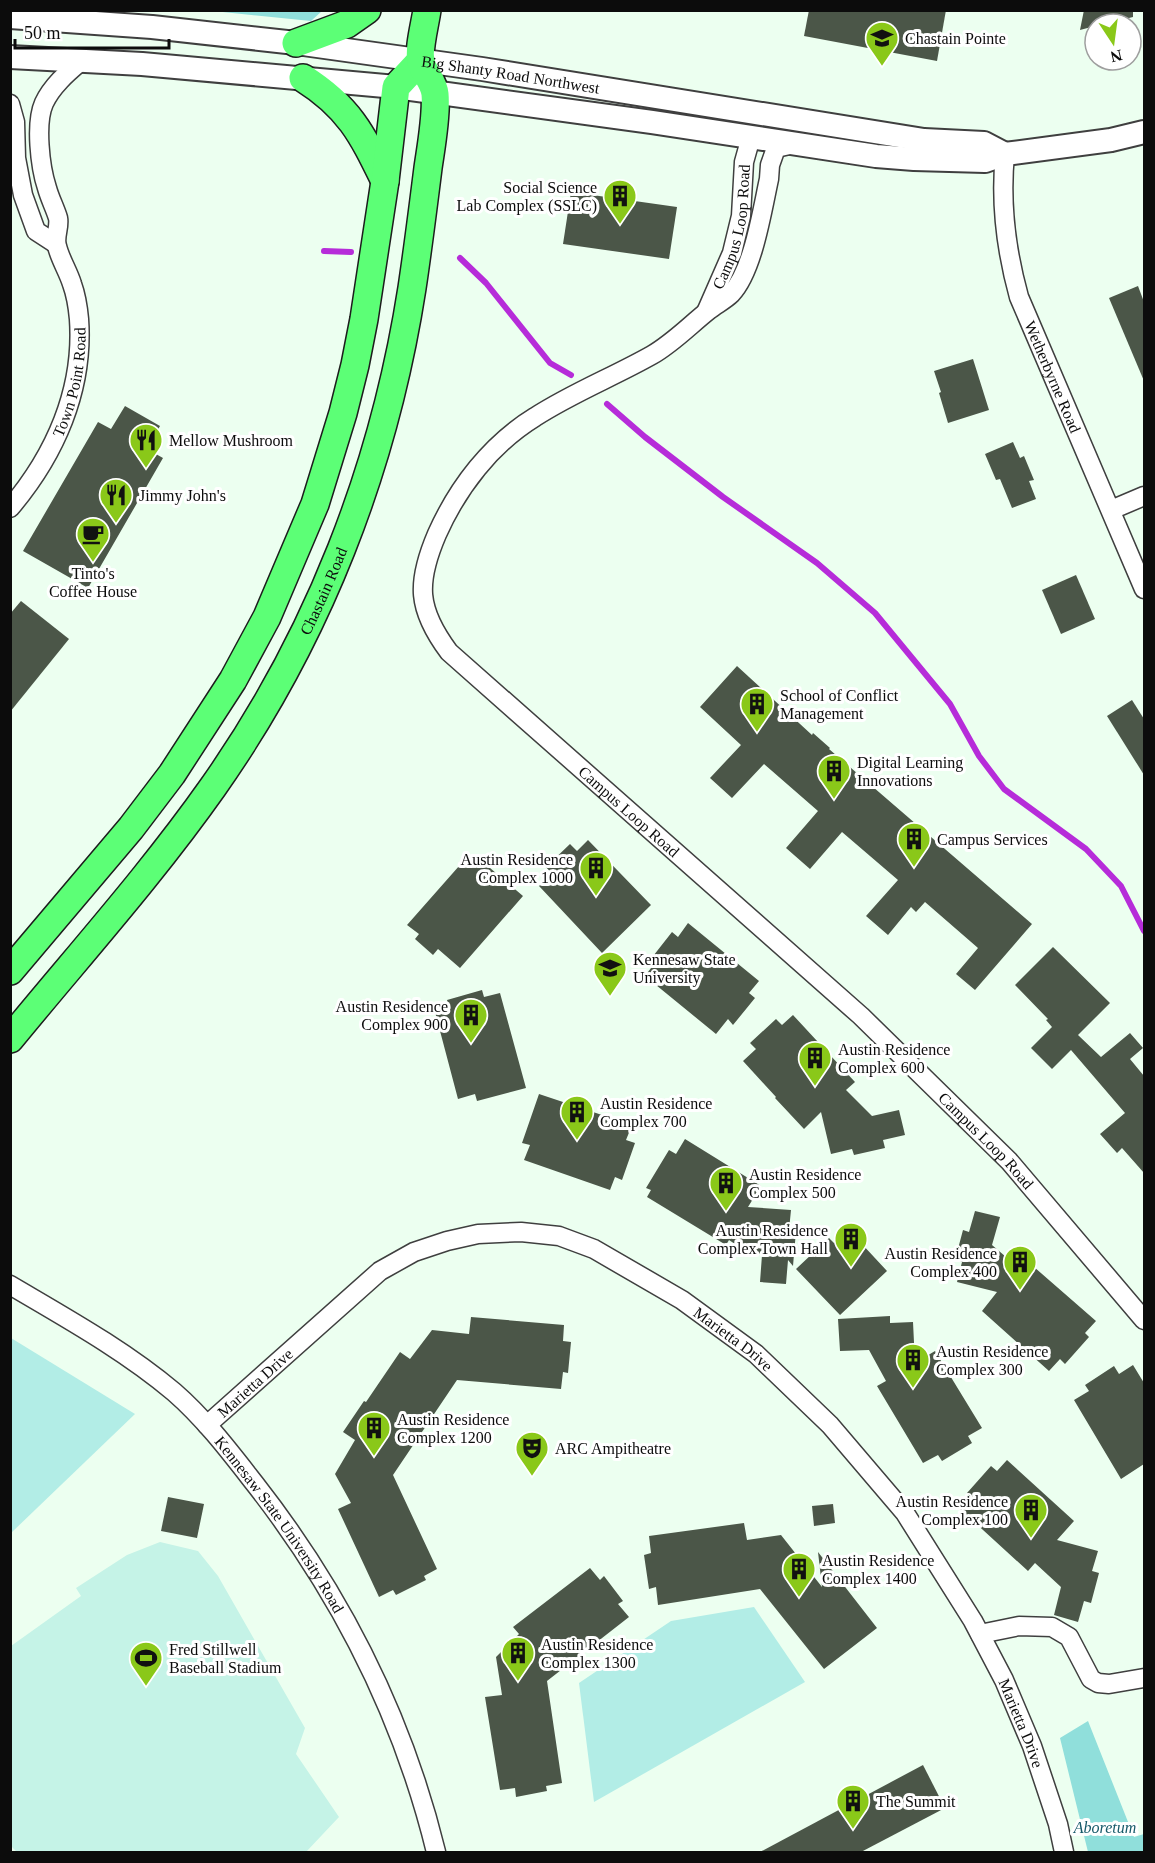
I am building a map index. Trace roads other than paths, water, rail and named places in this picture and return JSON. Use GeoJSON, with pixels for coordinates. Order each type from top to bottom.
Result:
{"type":"FeatureCollection","features":[{"type":"Feature","properties":{"kind":"main road"},"geometry":{"type":"LineString","coordinates":[[296,43],[347,24],[367,10]]}},
{"type":"Feature","properties":{"kind":"main road"},"geometry":{"type":"LineString","coordinates":[[10,971],[131,828],[172,774],[221,699],[267,616],[315,504],[356,365],[385,181],[396,87],[421,60],[427,10]]}},
{"type":"Feature","properties":{"kind":"main road","name":"Chastain Road"},"geometry":{"type":"LineString","coordinates":[[10,1039],[136,886],[218,780],[270,698],[314,616],[336,566],[372,466],[397,371],[420,234],[433,135],[435,92],[421,60]]}},
{"type":"Feature","properties":{"kind":"main road"},"geometry":{"type":"LineString","coordinates":[[303,78],[321,89],[350,117],[385,181]]}},
{"type":"Feature","properties":{"kind":"street","name":"Big Shanty Road Northwest"},"geometry":{"type":"LineString","coordinates":[[10,17],[152,27],[421,60],[924,140],[984,143],[1005,154]]}},
{"type":"Feature","properties":{"kind":"street","name":"Big Shanty Road Northwest"},"geometry":{"type":"LineString","coordinates":[[10,57],[142,64],[396,87],[799,143],[876,156],[914,159],[985,161],[1005,154],[1111,140],[1144,132]]}},
{"type":"Feature","properties":{"kind":"street","name":"Town Point Road"},"geometry":{"type":"LineString","coordinates":[[10,508],[28,487],[59,433],[77,373],[80,340],[77,302],[73,285],[56,244],[58,220],[46,188],[43,172],[40,117],[44,103],[51,92],[80,62]]}},
{"type":"Feature","properties":{"kind":"street","name":"Town Point Road"},"geometry":{"type":"LineString","coordinates":[[10,105],[15,123],[19,177],[26,204],[36,231],[56,244]]}},
{"type":"Feature","properties":{"kind":"street"},"geometry":{"type":"LineString","coordinates":[[751,137],[772,125],[870,140],[896,135]]}},
{"type":"Feature","properties":{"kind":"street","name":"Campus Loop Road"},"geometry":{"type":"LineString","coordinates":[[706,312],[732,254],[741,216],[744,162],[751,137]]}},
{"type":"Feature","properties":{"kind":"street","name":"Campus Loop Road"},"geometry":{"type":"LineString","coordinates":[[799,143],[776,148],[770,165],[751,259],[731,294],[653,354],[534,417],[500,443],[483,460],[445,516],[429,554],[422,583],[424,608],[434,632],[448,652],[861,1016],[1009,1161],[1144,1320]]}},
{"type":"Feature","properties":{"kind":"street","name":"Wetherbyrne Road"},"geometry":{"type":"LineString","coordinates":[[1005,154],[1002,187],[1005,232],[1019,297],[1144,589]]}},
{"type":"Feature","properties":{"kind":"street"},"geometry":{"type":"LineString","coordinates":[[1111,510],[1144,496]]}},
{"type":"Feature","properties":{"kind":"street","name":"Marietta Drive"},"geometry":{"type":"LineString","coordinates":[[207,1425],[380,1271],[414,1252],[478,1234],[521,1232],[559,1236],[594,1249],[664,1290],[756,1354],[830,1425],[905,1513],[942,1569],[1004,1680],[1032,1746],[1058,1824],[1064,1852]]}},
{"type":"Feature","properties":{"kind":"street","name":"Kennesaw State University Road"},"geometry":{"type":"LineString","coordinates":[[10,1285],[77,1324],[173,1392],[207,1425],[272,1505],[318,1575],[357,1641],[378,1683],[408,1755],[436,1852]]}},
{"type":"Feature","properties":{"kind":"street"},"geometry":{"type":"LineString","coordinates":[[980,1634],[1019,1626],[1052,1627],[1069,1636],[1091,1679],[1098,1683],[1109,1684],[1144,1677]]}},
{"type":"Feature","properties":{"kind":"waterway"},"geometry":{"type":"LineString","coordinates":[[324,251],[351,252]]}},
{"type":"Feature","properties":{"kind":"waterway"},"geometry":{"type":"LineString","coordinates":[[460,258],[486,283],[550,363],[571,375]]}},
{"type":"Feature","properties":{"kind":"waterway"},"geometry":{"type":"LineString","coordinates":[[607,404],[645,437],[723,497],[817,563],[875,613],[950,704],[979,756],[1004,789],[1086,849],[1121,886],[1144,931]]}},
{"type":"Feature","properties":{"kind":"place","name":"Chastain Pointe"},"geometry":{"type":"Point","coordinates":[882,67]}},
{"type":"Feature","properties":{"kind":"place","name":"Social Science Lab Complex (SSLC)"},"geometry":{"type":"Point","coordinates":[620,225]}},
{"type":"Feature","properties":{"kind":"place","name":"Mellow Mushroom"},"geometry":{"type":"Point","coordinates":[146,469]}},
{"type":"Feature","properties":{"kind":"place","name":"Jimmy John's"},"geometry":{"type":"Point","coordinates":[116,524]}},
{"type":"Feature","properties":{"kind":"place","name":"Tinto's Coffee House"},"geometry":{"type":"Point","coordinates":[93,563]}},
{"type":"Feature","properties":{"kind":"place","name":"School of Conflict Management"},"geometry":{"type":"Point","coordinates":[757,733]}},
{"type":"Feature","properties":{"kind":"place","name":"Digital Learning Innovations"},"geometry":{"type":"Point","coordinates":[834,800]}},
{"type":"Feature","properties":{"kind":"place","name":"Campus Services"},"geometry":{"type":"Point","coordinates":[914,868]}},
{"type":"Feature","properties":{"kind":"place","name":"Austin Residence Complex 1000"},"geometry":{"type":"Point","coordinates":[596,897]}},
{"type":"Feature","properties":{"kind":"place","name":"Kennesaw State University"},"geometry":{"type":"Point","coordinates":[610,997]}},
{"type":"Feature","properties":{"kind":"place","name":"Austin Residence Complex 900"},"geometry":{"type":"Point","coordinates":[471,1044]}},
{"type":"Feature","properties":{"kind":"place","name":"Austin Residence Complex 600"},"geometry":{"type":"Point","coordinates":[815,1087]}},
{"type":"Feature","properties":{"kind":"place","name":"Austin Residence Complex 700"},"geometry":{"type":"Point","coordinates":[577,1141]}},
{"type":"Feature","properties":{"kind":"place","name":"Austin Residence Complex 500"},"geometry":{"type":"Point","coordinates":[726,1212]}},
{"type":"Feature","properties":{"kind":"place","name":"Austin Residence Complex Town Hall"},"geometry":{"type":"Point","coordinates":[851,1268]}},
{"type":"Feature","properties":{"kind":"place","name":"Austin Residence Complex 400"},"geometry":{"type":"Point","coordinates":[1020,1291]}},
{"type":"Feature","properties":{"kind":"place","name":"Austin Residence Complex 300"},"geometry":{"type":"Point","coordinates":[913,1389]}},
{"type":"Feature","properties":{"kind":"place","name":"Austin Residence Complex 1200"},"geometry":{"type":"Point","coordinates":[374,1457]}},
{"type":"Feature","properties":{"kind":"place","name":"ARC Ampitheatre"},"geometry":{"type":"Point","coordinates":[532,1477]}},
{"type":"Feature","properties":{"kind":"place","name":"Austin Residence Complex 100"},"geometry":{"type":"Point","coordinates":[1031,1539]}},
{"type":"Feature","properties":{"kind":"place","name":"Austin Residence Complex 1400"},"geometry":{"type":"Point","coordinates":[799,1598]}},
{"type":"Feature","properties":{"kind":"place","name":"Austin Residence Complex 1300"},"geometry":{"type":"Point","coordinates":[518,1682]}},
{"type":"Feature","properties":{"kind":"place","name":"Fred Stillwell Baseball Stadium"},"geometry":{"type":"Point","coordinates":[146,1687]}},
{"type":"Feature","properties":{"kind":"place","name":"The Summit"},"geometry":{"type":"Point","coordinates":[853,1830]}},
{"type":"Feature","properties":{"kind":"park label","name":"Aboretum"},"geometry":{"type":"Point","coordinates":[1105,1827]}}]}
